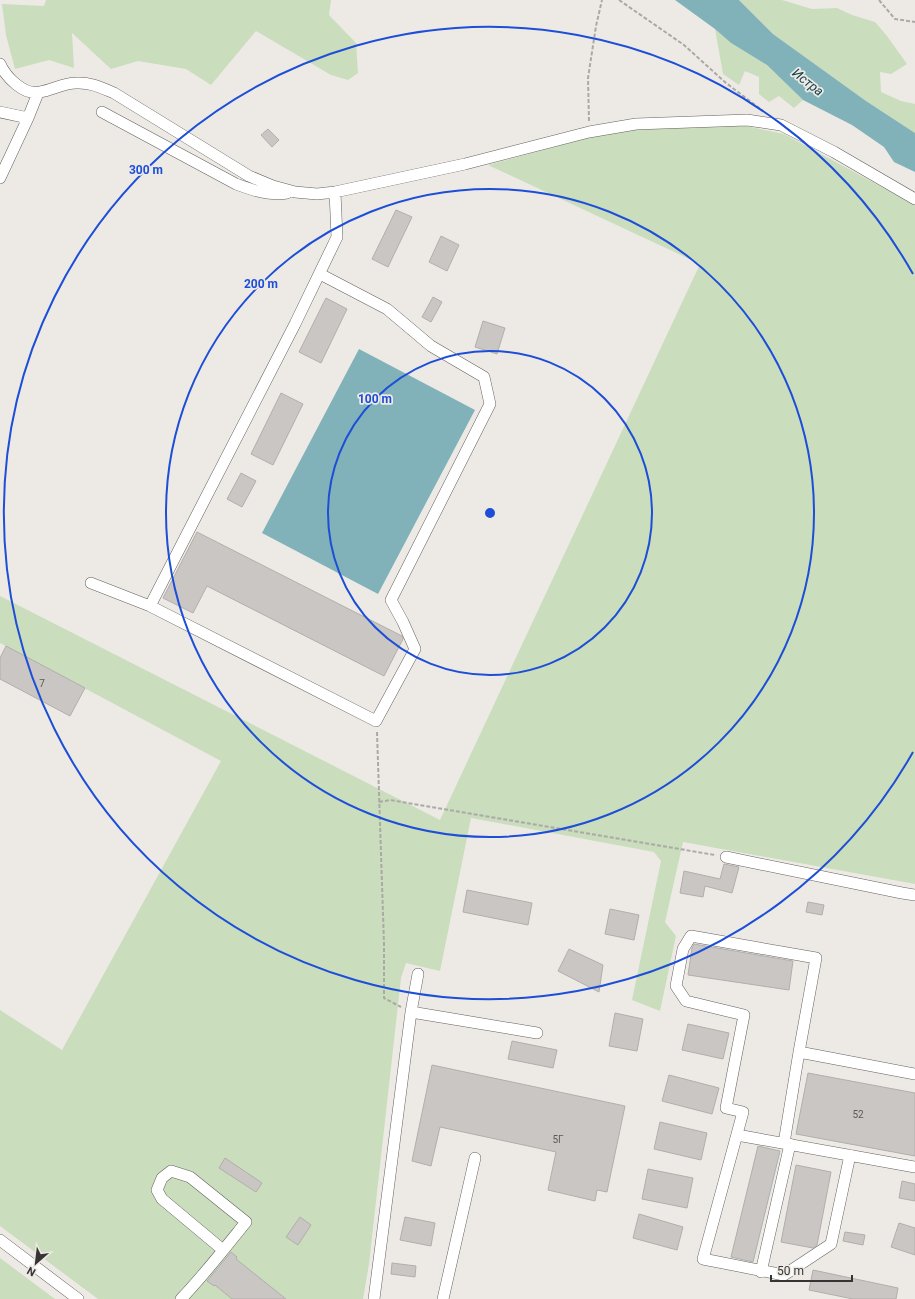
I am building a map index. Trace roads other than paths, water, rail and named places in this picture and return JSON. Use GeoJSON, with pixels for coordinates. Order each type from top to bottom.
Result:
{"type":"FeatureCollection","features":[{"type":"Feature","properties":{"kind":"street"},"geometry":{"type":"LineString","coordinates":[[0,64],[11,81],[21,88],[38,93],[75,82],[93,84],[114,93],[249,176],[273,186],[295,192],[317,194],[335,192],[466,164],[589,132],[636,124],[747,120],[781,125],[834,152],[915,199]]}},
{"type":"Feature","properties":{"kind":"street"},"geometry":{"type":"LineString","coordinates":[[0,178],[38,93]]}},
{"type":"Feature","properties":{"kind":"street"},"geometry":{"type":"LineString","coordinates":[[0,112],[28,118]]}},
{"type":"Feature","properties":{"kind":"street"},"geometry":{"type":"LineString","coordinates":[[102,112],[236,184],[258,192],[278,195],[295,192]]}},
{"type":"Feature","properties":{"kind":"street"},"geometry":{"type":"LineString","coordinates":[[150,606],[338,237],[335,192]]}},
{"type":"Feature","properties":{"kind":"street"},"geometry":{"type":"LineString","coordinates":[[92,583],[150,606],[376,721],[415,649],[391,600],[490,404],[484,377],[431,346],[387,309],[320,274]]}},
{"type":"Feature","properties":{"kind":"street"},"geometry":{"type":"LineString","coordinates":[[726,857],[915,895]]}},
{"type":"Feature","properties":{"kind":"street"},"geometry":{"type":"LineString","coordinates":[[761,1272],[787,1144],[799,1052],[816,958],[691,936],[683,948],[676,986],[686,1001],[744,1015],[726,1108],[743,1112],[703,1259],[761,1272],[784,1276],[831,1244],[850,1155]]}},
{"type":"Feature","properties":{"kind":"street"},"geometry":{"type":"LineString","coordinates":[[374,1299],[411,1012],[418,974]]}},
{"type":"Feature","properties":{"kind":"street"},"geometry":{"type":"LineString","coordinates":[[411,1012],[537,1033]]}},
{"type":"Feature","properties":{"kind":"street"},"geometry":{"type":"LineString","coordinates":[[799,1052],[915,1074]]}},
{"type":"Feature","properties":{"kind":"street"},"geometry":{"type":"LineString","coordinates":[[736,1135],[915,1167]]}},
{"type":"Feature","properties":{"kind":"street"},"geometry":{"type":"LineString","coordinates":[[443,1299],[475,1158]]}},
{"type":"Feature","properties":{"kind":"street"},"geometry":{"type":"LineString","coordinates":[[181,1299],[223,1250],[246,1222],[190,1177],[171,1171],[162,1178],[157,1190],[162,1199],[223,1250]]}},
{"type":"Feature","properties":{"kind":"street"},"geometry":{"type":"LineString","coordinates":[[0,1240],[78,1299]]}},
{"type":"Feature","properties":{"kind":"water","name":"Истра"},"geometry":{"type":"Polygon","coordinates":[[[675,0],[739,0],[773,34],[866,101],[915,133],[915,172],[894,162],[884,147],[852,125],[803,100],[767,65],[731,43],[715,29],[675,0]]]}},
{"type":"Feature","properties":{"kind":"water"},"geometry":{"type":"Polygon","coordinates":[[[359,349],[475,410],[378,594],[262,533],[359,349]]]}}]}
